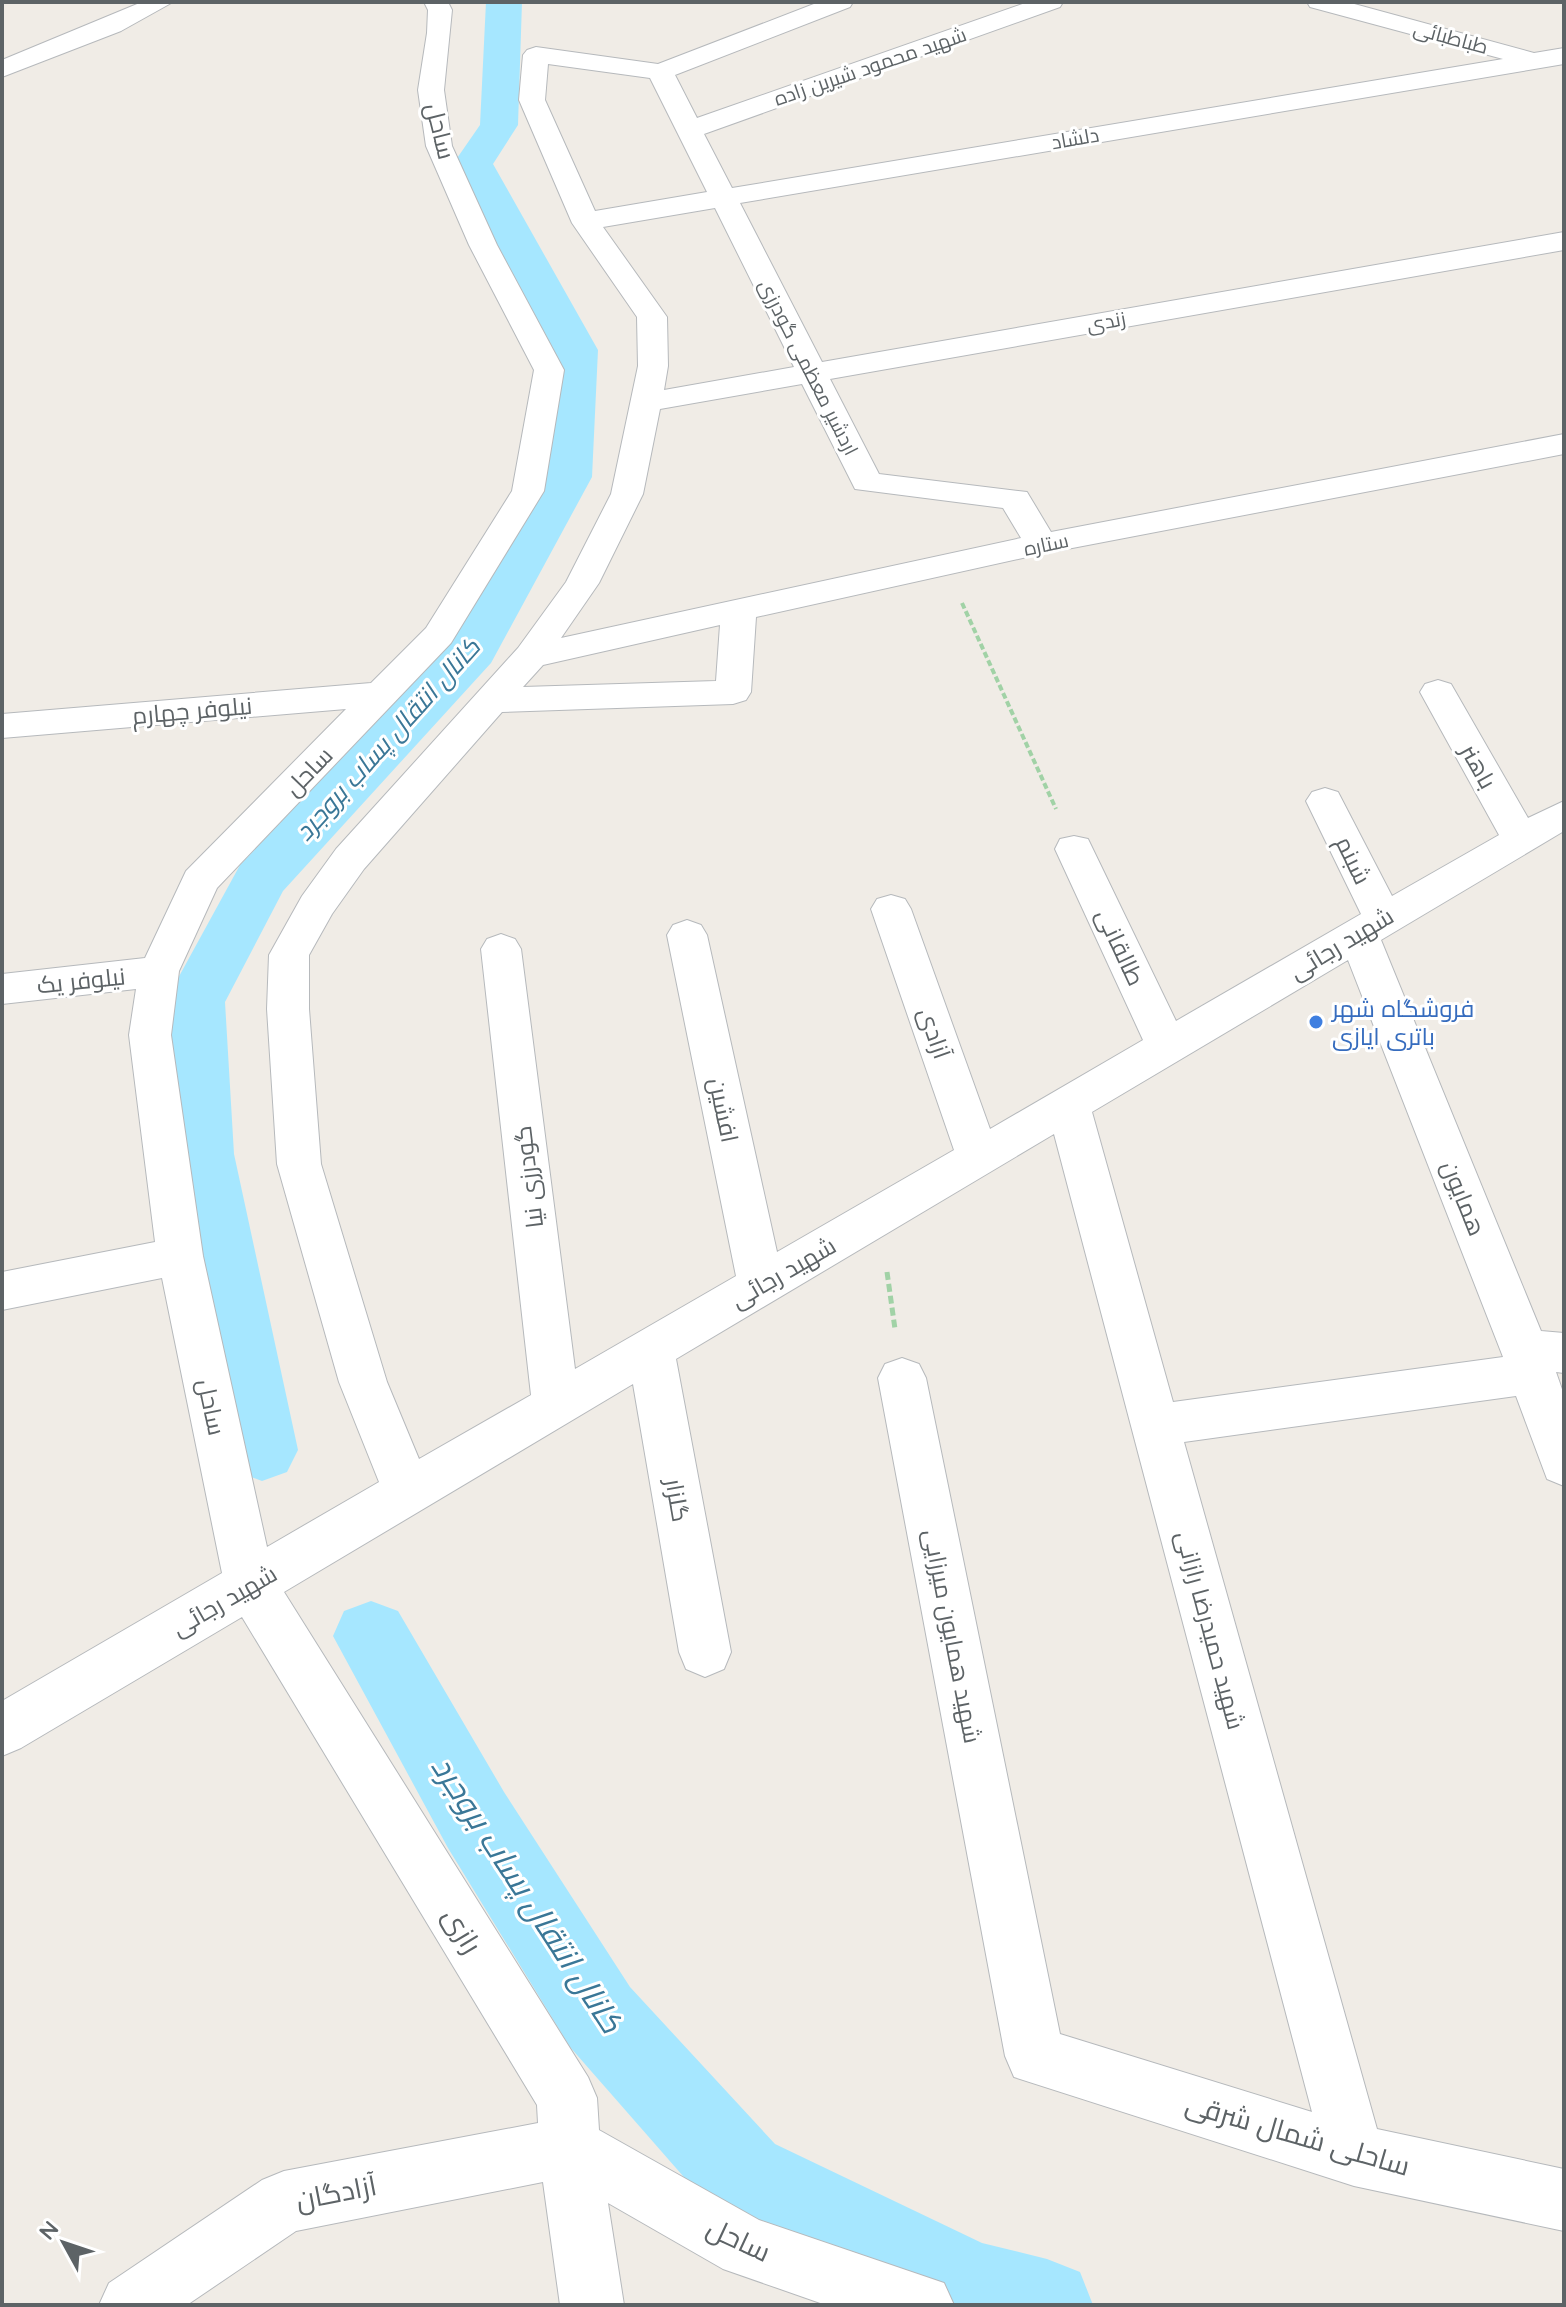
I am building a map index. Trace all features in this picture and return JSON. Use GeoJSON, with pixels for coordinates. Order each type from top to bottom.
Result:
{"type":"FeatureCollection","features":[{"type":"Feature","properties":{"kind":"street"},"geometry":{"type":"LineString","coordinates":[[2,69],[63,47],[161,2]]}},
{"type":"Feature","properties":{"kind":"street","name":"ساحل"},"geometry":{"type":"LineString","coordinates":[[250,1584],[180,1256],[150,1035],[159,971],[200,881],[439,635],[528,491],[549,370],[483,245],[439,146],[431,90],[439,33],[440,10],[436,2]]}},
{"type":"Feature","properties":{"kind":"street"},"geometry":{"type":"LineString","coordinates":[[408,1492],[363,1382],[299,1164],[288,1009],[289,955],[316,906],[350,859],[531,656],[582,583],[627,494],[653,366],[652,317],[586,221],[532,100],[536,55],[660,72],[841,2]]}},
{"type":"Feature","properties":{"kind":"street","name":"شهید محمود شیرین زاده"},"geometry":{"type":"LineString","coordinates":[[689,130],[1051,2]]}},
{"type":"Feature","properties":{"kind":"street","name":"طباطبائی"},"geometry":{"type":"LineString","coordinates":[[1319,2],[1537,60]]}},
{"type":"Feature","properties":{"kind":"street","name":"دلشاد"},"geometry":{"type":"LineString","coordinates":[[586,221],[1564,56]]}},
{"type":"Feature","properties":{"kind":"street","name":"اردشیر معظمی گودرزی"},"geometry":{"type":"LineString","coordinates":[[660,72],[867,482],[1015,499],[1041,544]]}},
{"type":"Feature","properties":{"kind":"street","name":"زندی"},"geometry":{"type":"LineString","coordinates":[[647,402],[1564,241]]}},
{"type":"Feature","properties":{"kind":"street","name":"ستاره"},"geometry":{"type":"LineString","coordinates":[[531,656],[1041,544],[1564,444]]}},
{"type":"Feature","properties":{"kind":"street"},"geometry":{"type":"LineString","coordinates":[[494,700],[733,692],[739,610]]}},
{"type":"Feature","properties":{"kind":"street","name":"باهنر"},"geometry":{"type":"LineString","coordinates":[[1438,692],[1521,840]]}},
{"type":"Feature","properties":{"kind":"street","name":"نیلوفر چهارم"},"geometry":{"type":"LineString","coordinates":[[2,726],[382,694]]}},
{"type":"Feature","properties":{"kind":"street","name":"شبنم"},"geometry":{"type":"LineString","coordinates":[[1325,801],[1370,926]]}},
{"type":"Feature","properties":{"kind":"street","name":"شهید رجائی"},"geometry":{"type":"LineString","coordinates":[[2,1730],[1564,814]]}},
{"type":"Feature","properties":{"kind":"street","name":"طالقانی"},"geometry":{"type":"LineString","coordinates":[[1074,849],[1167,1046]]}},
{"type":"Feature","properties":{"kind":"street","name":"آزادی"},"geometry":{"type":"LineString","coordinates":[[891,909],[978,1157]]}},
{"type":"Feature","properties":{"kind":"street","name":"همایون"},"geometry":{"type":"LineString","coordinates":[[1370,926],[1540,1359],[1564,1464]]}},
{"type":"Feature","properties":{"kind":"street","name":"افشین"},"geometry":{"type":"LineString","coordinates":[[687,935],[761,1285]]}},
{"type":"Feature","properties":{"kind":"street","name":"گودرزی نیا"},"geometry":{"type":"LineString","coordinates":[[501,949],[556,1405]]}},
{"type":"Feature","properties":{"kind":"street","name":"نیلوفر یک"},"geometry":{"type":"LineString","coordinates":[[2,989],[159,971]]}},
{"type":"Feature","properties":{"kind":"street","name":"شهید حمیدرضا رازانی"},"geometry":{"type":"LineString","coordinates":[[1068,1105],[1354,2155]]}},
{"type":"Feature","properties":{"kind":"street"},"geometry":{"type":"LineString","coordinates":[[2,1291],[180,1256]]}},
{"type":"Feature","properties":{"kind":"street","name":"گلزار"},"geometry":{"type":"LineString","coordinates":[[651,1349],[705,1652]]}},
{"type":"Feature","properties":{"kind":"street"},"geometry":{"type":"LineString","coordinates":[[1156,1425],[1540,1359]]}},
{"type":"Feature","properties":{"kind":"street","name":"شهید همایون میرزایی"},"geometry":{"type":"LineString","coordinates":[[902,1378],[1035,2056]]}},
{"type":"Feature","properties":{"kind":"street","name":"رازی"},"geometry":{"type":"LineString","coordinates":[[250,1584],[567,2098],[569,2147],[592,2305]]}},
{"type":"Feature","properties":{"kind":"street","name":"ساحلی شمال شرقی"},"geometry":{"type":"LineString","coordinates":[[1035,2056],[1354,2155],[1564,2200]]}},
{"type":"Feature","properties":{"kind":"street","name":"ساحل"},"geometry":{"type":"LineString","coordinates":[[569,2147],[745,2247],[922,2305]]}},
{"type":"Feature","properties":{"kind":"street","name":"آزادگان"},"geometry":{"type":"LineString","coordinates":[[131,2305],[284,2202],[569,2147]]}},
{"type":"Feature","properties":{"kind":"path"},"geometry":{"type":"LineString","coordinates":[[945,566],[1074,849]]}},
{"type":"Feature","properties":{"kind":"path"},"geometry":{"type":"LineString","coordinates":[[879,1216],[902,1378]]}},
{"type":"Feature","properties":{"kind":"waterway","name":"کانال انتقال پساب بروجرد"},"geometry":{"type":"LineString","coordinates":[[262,1450],[202,1154],[195,1002],[260,879],[473,651],[568,477],[576,350],[473,164],[499,125],[504,2]]}},
{"type":"Feature","properties":{"kind":"waterway","name":"کانال انتقال پساب بروجرد"},"geometry":{"type":"LineString","coordinates":[[371,1636],[476,1820],[600,2017],[743,2176],[973,2287],[1047,2305]]}},
{"type":"Feature","properties":{"kind":"place","name":"فروشگاه شهر باتری ایازی"},"geometry":{"type":"Point","coordinates":[1316,1022]}}]}
